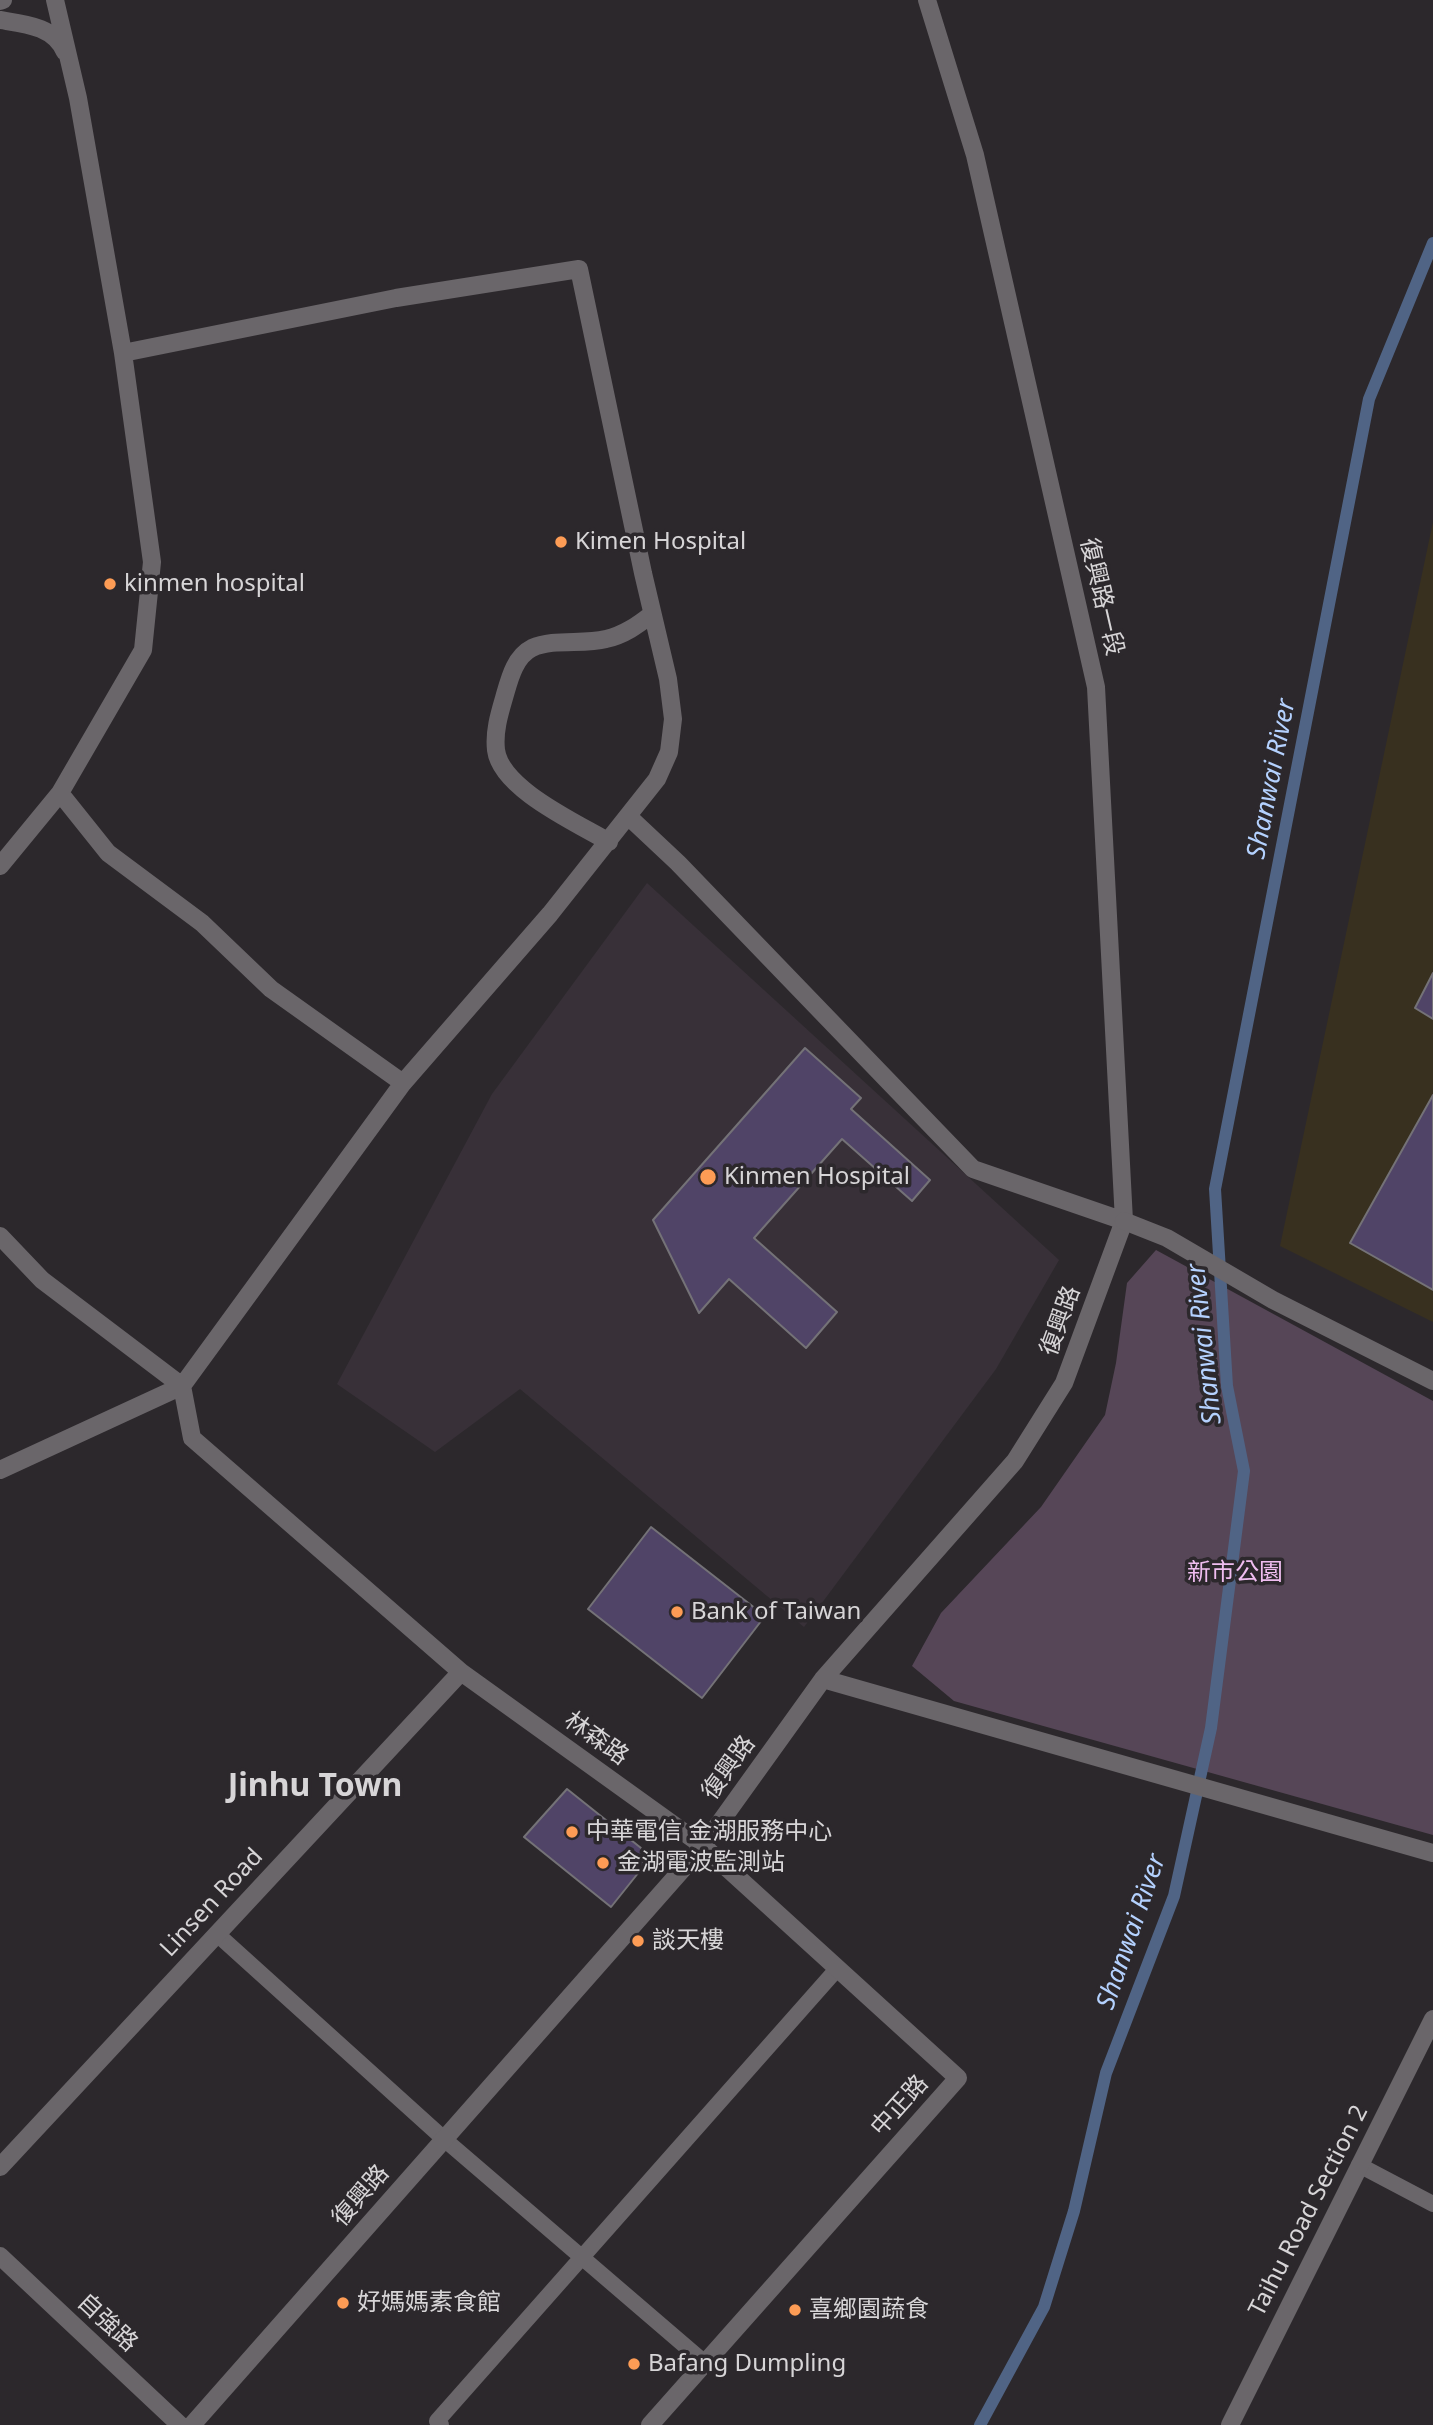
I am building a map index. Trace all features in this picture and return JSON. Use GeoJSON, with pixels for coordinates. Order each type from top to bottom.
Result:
{"type":"FeatureCollection","features":[{"type":"Feature","properties":{"kind":"street"},"geometry":{"type":"LineString","coordinates":[[0,866],[60,793],[143,650],[152,562],[123,353],[71,67],[55,0]]}},
{"type":"Feature","properties":{"kind":"street","name":"復興路一段"},"geometry":{"type":"LineString","coordinates":[[927,0],[975,155],[1096,687],[1124,1221]]}},
{"type":"Feature","properties":{"kind":"street"},"geometry":{"type":"LineString","coordinates":[[0,20],[31,25],[55,36],[62,44],[71,67]]}},
{"type":"Feature","properties":{"kind":"street"},"geometry":{"type":"LineString","coordinates":[[0,1470],[182,1386],[402,1083],[550,914],[657,779],[669,752],[673,719],[668,679],[579,269],[396,298],[123,353]]}},
{"type":"Feature","properties":{"kind":"street"},"geometry":{"type":"LineString","coordinates":[[609,842],[543,805],[519,787],[501,765],[496,752],[496,729],[510,678],[518,660],[532,648],[605,640],[628,632],[652,614]]}},
{"type":"Feature","properties":{"kind":"street"},"geometry":{"type":"LineString","coordinates":[[60,793],[108,853],[202,923],[271,989],[402,1083]]}},
{"type":"Feature","properties":{"kind":"street"},"geometry":{"type":"LineString","coordinates":[[629,817],[678,863],[973,1169],[1167,1238],[1273,1300],[1433,1381]]}},
{"type":"Feature","properties":{"kind":"street","name":"復興路"},"geometry":{"type":"LineString","coordinates":[[192,2425],[703,1846],[823,1679],[1015,1461],[1064,1383],[1124,1221]]}},
{"type":"Feature","properties":{"kind":"street"},"geometry":{"type":"LineString","coordinates":[[0,1236],[42,1280],[182,1386]]}},
{"type":"Feature","properties":{"kind":"street","name":"林森路"},"geometry":{"type":"LineString","coordinates":[[182,1386],[192,1438],[461,1672],[703,1846]]}},
{"type":"Feature","properties":{"kind":"street","name":"Linsen Road"},"geometry":{"type":"LineString","coordinates":[[0,2167],[461,1672]]}},
{"type":"Feature","properties":{"kind":"street"},"geometry":{"type":"LineString","coordinates":[[823,1679],[1433,1853]]}},
{"type":"Feature","properties":{"kind":"street","name":"中正路"},"geometry":{"type":"LineString","coordinates":[[650,2425],[958,2078],[703,1846]]}},
{"type":"Feature","properties":{"kind":"street","name":"Taihu Road Section 2"},"geometry":{"type":"LineString","coordinates":[[1230,2425],[1433,2019]]}},
{"type":"Feature","properties":{"kind":"street","name":"自強路"},"geometry":{"type":"LineString","coordinates":[[0,2256],[180,2425]]}},
{"type":"Feature","properties":{"kind":"lane"},"geometry":{"type":"LineString","coordinates":[[217,1934],[444,2139],[705,2363]]}},
{"type":"Feature","properties":{"kind":"lane"},"geometry":{"type":"LineString","coordinates":[[441,2425],[437,2421],[837,1969]]}},
{"type":"Feature","properties":{"kind":"lane"},"geometry":{"type":"LineString","coordinates":[[1359,2165],[1433,2204]]}},
{"type":"Feature","properties":{"kind":"shaded area"},"geometry":{"type":"Polygon","coordinates":[[[1433,522],[1433,1322],[1280,1246],[1433,522]]]}},
{"type":"Feature","properties":{"kind":"shaded area","name":"Kinmen Hospital"},"geometry":{"type":"Polygon","coordinates":[[[647,883],[1059,1260],[996,1369],[804,1627],[520,1389],[435,1452],[337,1384],[492,1094],[647,883]]]}},
{"type":"Feature","properties":{"kind":"green space","name":"新市公園"},"geometry":{"type":"Polygon","coordinates":[[[1156,1250],[1433,1401],[1433,1835],[954,1701],[912,1666],[941,1613],[1041,1507],[1105,1415],[1116,1363],[1127,1283],[1156,1250]]]}},
{"type":"Feature","properties":{"kind":"building"},"geometry":{"type":"Polygon","coordinates":[[[1433,973],[1433,1019],[1415,1008],[1433,973]]]}},
{"type":"Feature","properties":{"kind":"building"},"geometry":{"type":"Polygon","coordinates":[[[805,1048],[861,1098],[851,1109],[930,1180],[912,1201],[842,1139],[754,1238],[837,1312],[806,1348],[729,1279],[699,1313],[653,1220],[805,1048]]]}},
{"type":"Feature","properties":{"kind":"building"},"geometry":{"type":"Polygon","coordinates":[[[1433,1095],[1433,1290],[1350,1243],[1433,1095]]]}},
{"type":"Feature","properties":{"kind":"building","name":"Bank of Taiwan"},"geometry":{"type":"Polygon","coordinates":[[[651,1527],[765,1616],[702,1698],[588,1609],[651,1527]]]}},
{"type":"Feature","properties":{"kind":"building"},"geometry":{"type":"Polygon","coordinates":[[[567,1789],[641,1848],[643,1867],[611,1907],[524,1837],[567,1789]]]}},
{"type":"Feature","properties":{"kind":"waterway","name":"Shanwai River"},"geometry":{"type":"LineString","coordinates":[[980,2425],[1044,2307],[1074,2211],[1106,2073],[1174,1896],[1211,1728],[1244,1471],[1227,1386],[1215,1189],[1369,399],[1433,243]]}},
{"type":"Feature","properties":{"kind":"place","name":"Kimen Hospital"},"geometry":{"type":"Point","coordinates":[561,542]}},
{"type":"Feature","properties":{"kind":"place","name":"kinmen hospital"},"geometry":{"type":"Point","coordinates":[110,584]}},
{"type":"Feature","properties":{"kind":"place","name":"Kinmen Hospital"},"geometry":{"type":"Point","coordinates":[708,1177]}},
{"type":"Feature","properties":{"kind":"place","name":"Bank of Taiwan"},"geometry":{"type":"Point","coordinates":[677,1612]}},
{"type":"Feature","properties":{"kind":"place","name":"中華電信 金湖服務中心"},"geometry":{"type":"Point","coordinates":[572,1832]}},
{"type":"Feature","properties":{"kind":"place","name":"金湖電波監測站"},"geometry":{"type":"Point","coordinates":[603,1863]}},
{"type":"Feature","properties":{"kind":"place","name":"談天樓"},"geometry":{"type":"Point","coordinates":[638,1941]}},
{"type":"Feature","properties":{"kind":"place","name":"好媽媽素食館"},"geometry":{"type":"Point","coordinates":[343,2303]}},
{"type":"Feature","properties":{"kind":"place","name":"喜鄉園蔬食"},"geometry":{"type":"Point","coordinates":[795,2310]}},
{"type":"Feature","properties":{"kind":"place","name":"Bafang Dumpling"},"geometry":{"type":"Point","coordinates":[634,2364]}},
{"type":"Feature","properties":{"kind":"district","name":"Jinhu Town"},"geometry":{"type":"Point","coordinates":[315,1787]}}]}
